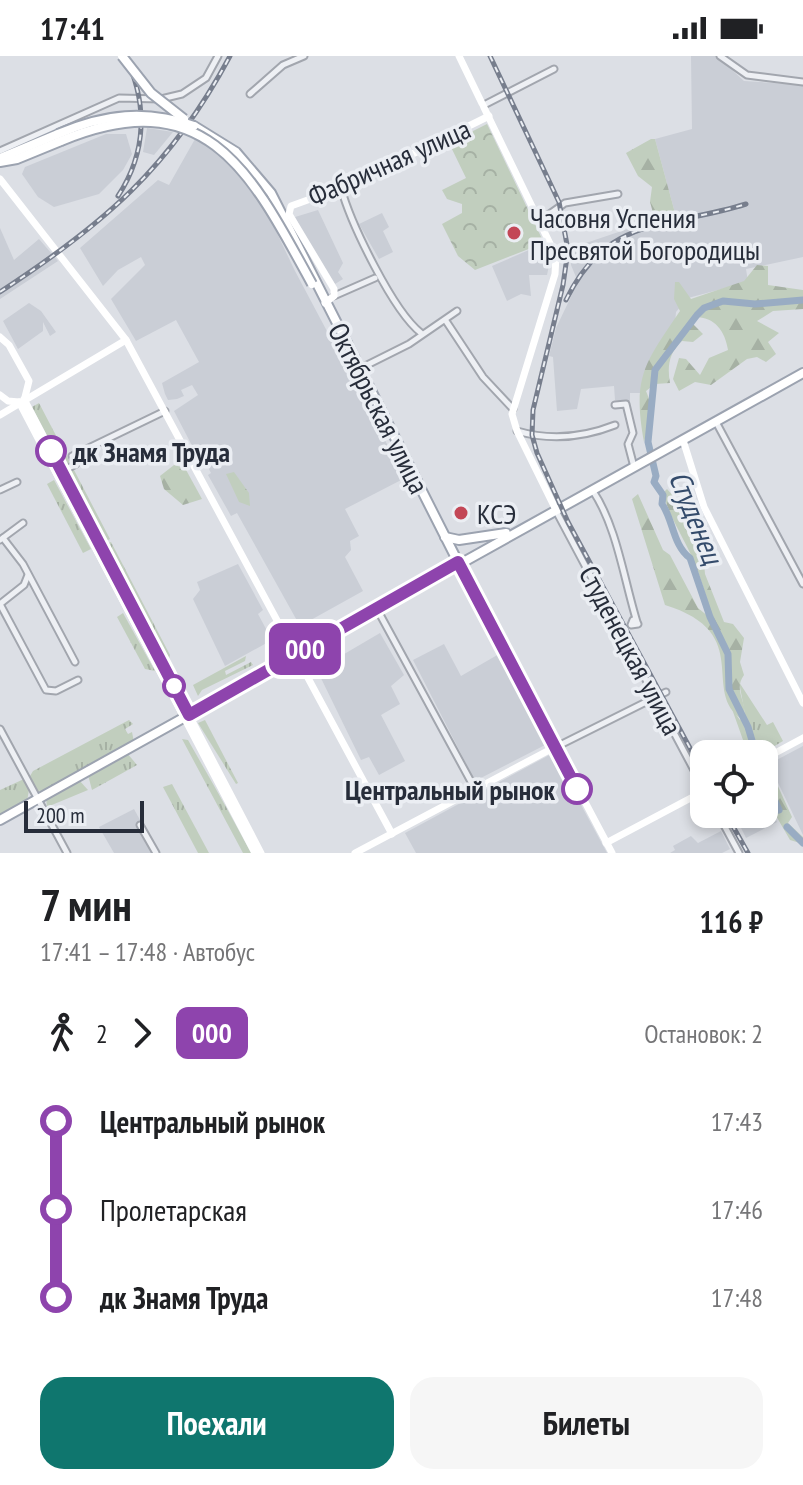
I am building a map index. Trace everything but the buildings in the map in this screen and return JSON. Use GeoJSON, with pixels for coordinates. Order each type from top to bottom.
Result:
{"type":"FeatureCollection","features":[{"type":"Feature","properties":{"kind":"main road"},"geometry":{"type":"LineString","coordinates":[[122,56],[151,93],[194,126],[225,143],[257,174],[315,283]]}},
{"type":"Feature","properties":{"kind":"main road"},"geometry":{"type":"LineString","coordinates":[[0,160],[96,119],[156,115],[194,126]]}},
{"type":"Feature","properties":{"kind":"main road"},"geometry":{"type":"LineString","coordinates":[[59,137],[134,122],[173,126],[210,142],[251,177],[315,283]]}},
{"type":"Feature","properties":{"kind":"main road","name":"Октябрьская улица"},"geometry":{"type":"LineString","coordinates":[[315,283],[458,562]]}},
{"type":"Feature","properties":{"kind":"main road"},"geometry":{"type":"LineString","coordinates":[[0,820],[458,562],[593,491],[803,373]]}},
{"type":"Feature","properties":{"kind":"main road"},"geometry":{"type":"LineString","coordinates":[[445,537],[459,540],[515,531]]}},
{"type":"Feature","properties":{"kind":"street"},"geometry":{"type":"LineString","coordinates":[[0,151],[119,98],[161,99],[182,94],[210,74],[218,56]]}},
{"type":"Feature","properties":{"kind":"street"},"geometry":{"type":"LineString","coordinates":[[250,94],[283,65],[304,56]]}},
{"type":"Feature","properties":{"kind":"street"},"geometry":{"type":"LineString","coordinates":[[459,56],[554,249],[556,268],[513,409],[517,431],[556,510]]}},
{"type":"Feature","properties":{"kind":"street"},"geometry":{"type":"LineString","coordinates":[[720,56],[747,75],[803,82]]}},
{"type":"Feature","properties":{"kind":"street"},"geometry":{"type":"LineString","coordinates":[[484,105],[554,69]]}},
{"type":"Feature","properties":{"kind":"street","name":"Фабричная улица"},"geometry":{"type":"LineString","coordinates":[[334,296],[334,289],[296,228],[290,209],[299,202],[341,188],[489,116]]}},
{"type":"Feature","properties":{"kind":"street"},"geometry":{"type":"LineString","coordinates":[[0,179],[126,340],[392,834]]}},
{"type":"Feature","properties":{"kind":"street"},"geometry":{"type":"LineString","coordinates":[[341,188],[348,209],[403,318],[421,333]]}},
{"type":"Feature","properties":{"kind":"street"},"geometry":{"type":"LineString","coordinates":[[541,220],[565,203],[618,194]]}},
{"type":"Feature","properties":{"kind":"street"},"geometry":{"type":"LineString","coordinates":[[325,303],[375,278]]}},
{"type":"Feature","properties":{"kind":"street"},"geometry":{"type":"LineString","coordinates":[[358,369],[409,344],[457,311]]}},
{"type":"Feature","properties":{"kind":"street"},"geometry":{"type":"LineString","coordinates":[[446,321],[483,377],[513,409]]}},
{"type":"Feature","properties":{"kind":"street"},"geometry":{"type":"LineString","coordinates":[[0,337],[9,345],[29,381],[38,389]]}},
{"type":"Feature","properties":{"kind":"street"},"geometry":{"type":"LineString","coordinates":[[126,340],[38,389],[21,401],[3,413],[1,396],[21,401],[61,472],[255,853]]}},
{"type":"Feature","properties":{"kind":"street"},"geometry":{"type":"LineString","coordinates":[[29,381],[21,401],[186,717],[261,853]]}},
{"type":"Feature","properties":{"kind":"street"},"geometry":{"type":"LineString","coordinates":[[615,405],[626,404],[633,433],[628,444],[635,467]]}},
{"type":"Feature","properties":{"kind":"street"},"geometry":{"type":"LineString","coordinates":[[61,472],[76,464],[72,456],[165,411]]}},
{"type":"Feature","properties":{"kind":"street"},"geometry":{"type":"LineString","coordinates":[[716,422],[803,584]]}},
{"type":"Feature","properties":{"kind":"street"},"geometry":{"type":"LineString","coordinates":[[517,431],[555,439],[590,434],[615,425]]}},
{"type":"Feature","properties":{"kind":"street"},"geometry":{"type":"LineString","coordinates":[[683,440],[706,512],[803,703]]}},
{"type":"Feature","properties":{"kind":"street"},"geometry":{"type":"LineString","coordinates":[[0,490],[17,482]]}},
{"type":"Feature","properties":{"kind":"street"},"geometry":{"type":"LineString","coordinates":[[593,491],[603,508],[637,622]]}},
{"type":"Feature","properties":{"kind":"street","name":"Студенецкая улица"},"geometry":{"type":"LineString","coordinates":[[556,510],[690,763]]}},
{"type":"Feature","properties":{"kind":"street"},"geometry":{"type":"LineString","coordinates":[[23,523],[1,539],[28,575],[75,662]]}},
{"type":"Feature","properties":{"kind":"street","name":"Октябрьская улица"},"geometry":{"type":"LineString","coordinates":[[458,562],[612,853]]}},
{"type":"Feature","properties":{"kind":"street"},"geometry":{"type":"LineString","coordinates":[[28,575],[24,585],[0,604],[46,690],[56,691],[78,680]]}},
{"type":"Feature","properties":{"kind":"street"},"geometry":{"type":"LineString","coordinates":[[376,608],[475,789]]}},
{"type":"Feature","properties":{"kind":"street"},"geometry":{"type":"LineString","coordinates":[[355,853],[666,692]]}},
{"type":"Feature","properties":{"kind":"street"},"geometry":{"type":"LineString","coordinates":[[0,729],[67,853]]}},
{"type":"Feature","properties":{"kind":"street"},"geometry":{"type":"LineString","coordinates":[[778,751],[803,738]]}},
{"type":"Feature","properties":{"kind":"street"},"geometry":{"type":"LineString","coordinates":[[606,843],[690,798]]}},
{"type":"Feature","properties":{"kind":"street"},"geometry":{"type":"LineString","coordinates":[[140,825],[156,853]]}},
{"type":"Feature","properties":{"kind":"street"},"geometry":{"type":"LineString","coordinates":[[726,828],[739,853]]}},
{"type":"Feature","properties":{"kind":"shaded area"},"geometry":{"type":"Polygon","coordinates":[[[691,56],[717,56],[744,81],[803,85],[803,257],[746,269],[748,282],[688,298],[676,312],[675,324],[645,393],[630,393],[630,401],[615,400],[614,386],[581,389],[577,409],[557,411],[553,357],[549,356],[556,328],[578,282],[571,265],[571,248],[675,213],[655,139],[692,129],[691,56]]]}},
{"type":"Feature","properties":{"kind":"shaded area"},"geometry":{"type":"Polygon","coordinates":[[[147,128],[173,132],[154,155],[143,152],[147,128]]]}},
{"type":"Feature","properties":{"kind":"shaded area"},"geometry":{"type":"Polygon","coordinates":[[[106,134],[126,134],[132,154],[123,170],[99,194],[54,207],[38,197],[22,174],[25,167],[106,134]]]}},
{"type":"Feature","properties":{"kind":"shaded area"},"geometry":{"type":"Polygon","coordinates":[[[195,139],[220,154],[241,174],[265,208],[405,478],[345,509],[359,536],[350,541],[351,550],[345,557],[363,591],[300,626],[237,513],[231,516],[208,475],[211,473],[204,460],[200,461],[174,411],[198,395],[192,385],[181,390],[184,396],[177,399],[168,400],[165,394],[162,383],[199,362],[176,320],[136,341],[111,299],[145,265],[141,257],[118,270],[103,286],[80,248],[158,180],[169,185],[195,139]]]}},
{"type":"Feature","properties":{"kind":"shaded area"},"geometry":{"type":"Polygon","coordinates":[[[318,210],[343,263],[338,272],[343,279],[335,284],[315,256],[295,217],[318,210]]]}},
{"type":"Feature","properties":{"kind":"shaded area"},"geometry":{"type":"Polygon","coordinates":[[[382,213],[389,227],[383,231],[393,252],[379,259],[359,224],[382,213]]]}},
{"type":"Feature","properties":{"kind":"shaded area"},"geometry":{"type":"Polygon","coordinates":[[[0,228],[14,260],[39,239],[58,261],[0,299],[0,228]]]}},
{"type":"Feature","properties":{"kind":"shaded area"},"geometry":{"type":"Polygon","coordinates":[[[545,243],[551,256],[547,275],[529,275],[531,296],[521,294],[507,301],[492,266],[545,243]]]}},
{"type":"Feature","properties":{"kind":"shaded area"},"geometry":{"type":"Polygon","coordinates":[[[29,303],[41,311],[56,332],[50,336],[43,322],[43,331],[18,349],[3,321],[29,303]]]}},
{"type":"Feature","properties":{"kind":"shaded area"},"geometry":{"type":"Polygon","coordinates":[[[238,564],[263,610],[258,614],[272,640],[225,666],[193,599],[200,590],[197,582],[238,564]]]}},
{"type":"Feature","properties":{"kind":"shaded area"},"geometry":{"type":"Polygon","coordinates":[[[380,633],[404,675],[391,686],[400,704],[381,715],[405,761],[379,775],[369,757],[361,760],[317,670],[380,633]]]}},
{"type":"Feature","properties":{"kind":"shaded area"},"geometry":{"type":"Polygon","coordinates":[[[444,644],[461,676],[499,654],[547,744],[475,781],[413,660],[444,644]]]}},
{"type":"Feature","properties":{"kind":"shaded area"},"geometry":{"type":"Polygon","coordinates":[[[803,746],[803,835],[778,783],[778,759],[803,746]]]}},
{"type":"Feature","properties":{"kind":"shaded area","name":"Центральный рынок"},"geometry":{"type":"Polygon","coordinates":[[[553,753],[607,853],[416,853],[405,833],[553,753]]]}},
{"type":"Feature","properties":{"kind":"shaded area"},"geometry":{"type":"Polygon","coordinates":[[[134,809],[158,853],[114,853],[99,827],[134,809]]]}},
{"type":"Feature","properties":{"kind":"shaded area"},"geometry":{"type":"Polygon","coordinates":[[[741,828],[765,828],[746,838],[741,828]]]}},
{"type":"Feature","properties":{"kind":"shaded area"},"geometry":{"type":"Polygon","coordinates":[[[721,831],[730,849],[722,853],[670,853],[675,850],[673,846],[691,836],[698,843],[721,831]]]}},
{"type":"Feature","properties":{"kind":"green space"},"geometry":{"type":"Polygon","coordinates":[[[487,124],[544,243],[475,270],[458,256],[442,224],[462,213],[462,204],[447,199],[442,190],[466,178],[449,143],[487,124]]]}},
{"type":"Feature","properties":{"kind":"green space"},"geometry":{"type":"Polygon","coordinates":[[[655,139],[675,213],[655,220],[650,202],[652,187],[638,176],[626,153],[655,139]]]}},
{"type":"Feature","properties":{"kind":"green space"},"geometry":{"type":"Polygon","coordinates":[[[757,265],[768,266],[768,285],[803,290],[803,309],[773,311],[757,321],[779,333],[768,342],[776,354],[766,362],[757,357],[747,359],[711,385],[695,382],[679,391],[673,379],[679,358],[686,359],[700,375],[709,358],[728,350],[718,326],[708,319],[695,317],[693,324],[703,334],[693,342],[682,341],[674,350],[669,366],[670,383],[655,384],[646,391],[653,409],[644,442],[641,385],[650,358],[680,311],[674,299],[675,282],[679,282],[691,299],[744,281],[757,265]]]}},
{"type":"Feature","properties":{"kind":"green space"},"geometry":{"type":"Polygon","coordinates":[[[39,403],[110,539],[103,543],[57,456],[57,446],[51,443],[32,407],[39,403]]]}},
{"type":"Feature","properties":{"kind":"green space"},"geometry":{"type":"Polygon","coordinates":[[[174,465],[185,468],[202,499],[183,505],[164,489],[160,476],[174,465]]]}},
{"type":"Feature","properties":{"kind":"green space"},"geometry":{"type":"Polygon","coordinates":[[[234,472],[249,493],[250,506],[239,502],[226,474],[234,472]]]}},
{"type":"Feature","properties":{"kind":"green space"},"geometry":{"type":"Polygon","coordinates":[[[54,480],[91,549],[83,553],[47,484],[54,480]]]}},
{"type":"Feature","properties":{"kind":"green space"},"geometry":{"type":"Polygon","coordinates":[[[667,489],[676,499],[692,543],[703,551],[705,574],[724,622],[733,624],[744,638],[740,662],[744,675],[740,687],[745,714],[743,720],[731,708],[725,694],[718,646],[709,631],[693,617],[665,605],[632,499],[638,494],[663,550],[670,555],[698,608],[709,617],[711,612],[695,564],[663,493],[667,489]]]}},
{"type":"Feature","properties":{"kind":"green space"},"geometry":{"type":"Polygon","coordinates":[[[111,542],[170,655],[168,664],[104,545],[111,542]]]}},
{"type":"Feature","properties":{"kind":"green space"},"geometry":{"type":"Polygon","coordinates":[[[123,613],[155,671],[145,669],[117,617],[123,613]]]}},
{"type":"Feature","properties":{"kind":"green space"},"geometry":{"type":"Polygon","coordinates":[[[287,652],[287,655],[203,703],[201,699],[287,652]]]}},
{"type":"Feature","properties":{"kind":"green space"},"geometry":{"type":"Polygon","coordinates":[[[246,656],[245,661],[225,671],[226,675],[251,662],[253,665],[202,690],[198,696],[193,685],[246,656]]]}},
{"type":"Feature","properties":{"kind":"green space"},"geometry":{"type":"Polygon","coordinates":[[[739,682],[767,725],[773,722],[783,741],[778,744],[778,740],[743,740],[732,709],[740,720],[745,714],[739,682]]]}},
{"type":"Feature","properties":{"kind":"green space"},"geometry":{"type":"Polygon","coordinates":[[[129,720],[133,724],[125,729],[128,734],[132,732],[134,742],[48,790],[38,791],[30,776],[33,771],[129,720]]]}},
{"type":"Feature","properties":{"kind":"green space"},"geometry":{"type":"Polygon","coordinates":[[[205,720],[238,783],[198,723],[205,720]]]}},
{"type":"Feature","properties":{"kind":"green space"},"geometry":{"type":"Polygon","coordinates":[[[182,739],[188,740],[251,853],[243,853],[182,739]]]}},
{"type":"Feature","properties":{"kind":"green space"},"geometry":{"type":"Polygon","coordinates":[[[127,753],[137,765],[92,790],[88,775],[127,753]]]}},
{"type":"Feature","properties":{"kind":"green space"},"geometry":{"type":"Polygon","coordinates":[[[24,779],[29,790],[27,801],[0,816],[0,790],[24,779]]]}},
{"type":"Feature","properties":{"kind":"green space"},"geometry":{"type":"Polygon","coordinates":[[[79,780],[88,790],[47,807],[46,798],[79,780]]]}},
{"type":"Feature","properties":{"kind":"green space"},"geometry":{"type":"Polygon","coordinates":[[[172,784],[209,853],[198,853],[163,787],[172,784]]]}},
{"type":"Feature","properties":{"kind":"green space"},"geometry":{"type":"Polygon","coordinates":[[[778,786],[792,817],[788,823],[803,837],[803,844],[790,840],[778,819],[778,786]]]}},
{"type":"Feature","properties":{"kind":"waterway","name":"Студенец"},"geometry":{"type":"LineString","coordinates":[[752,740],[729,689],[728,654],[710,617],[690,558],[680,547],[662,504],[663,495],[654,482],[656,476],[648,442],[655,370],[704,308],[723,301],[755,304],[803,300]]}},
{"type":"Feature","properties":{"kind":"waterway","name":"Студенец"},"geometry":{"type":"LineString","coordinates":[[787,827],[803,843]]}},
{"type":"Feature","properties":{"kind":"railway"},"geometry":{"type":"LineString","coordinates":[[118,196],[135,162],[141,127],[138,92],[125,56]]}},
{"type":"Feature","properties":{"kind":"railway"},"geometry":{"type":"LineString","coordinates":[[0,292],[71,242],[132,190],[183,131],[230,56]]}},
{"type":"Feature","properties":{"kind":"railway"},"geometry":{"type":"LineString","coordinates":[[490,56],[559,202],[568,250],[563,285],[533,410],[532,435],[537,453],[568,522],[690,748]]}},
{"type":"Feature","properties":{"kind":"railway"},"geometry":{"type":"LineString","coordinates":[[566,300],[583,272],[601,252],[621,238],[642,229],[746,204]]}},
{"type":"Feature","properties":{"kind":"railway"},"geometry":{"type":"LineString","coordinates":[[734,828],[748,853]]}},
{"type":"Feature","properties":{"kind":"bus line","name":"000"},"geometry":{"type":"LineString","coordinates":[[51,451],[189,715],[458,562],[577,789]]}},
{"type":"Feature","properties":{"kind":"place","name":"Часовня Успения Пресвятой Богородицы"},"geometry":{"type":"Point","coordinates":[514,233]}},
{"type":"Feature","properties":{"kind":"place","name":"дк Знамя Труда"},"geometry":{"type":"Point","coordinates":[51,451]}},
{"type":"Feature","properties":{"kind":"place","name":"КСЭ"},"geometry":{"type":"Point","coordinates":[461,513]}},
{"type":"Feature","properties":{"kind":"place","name":"Центральный рынок"},"geometry":{"type":"Point","coordinates":[577,789]}}]}
